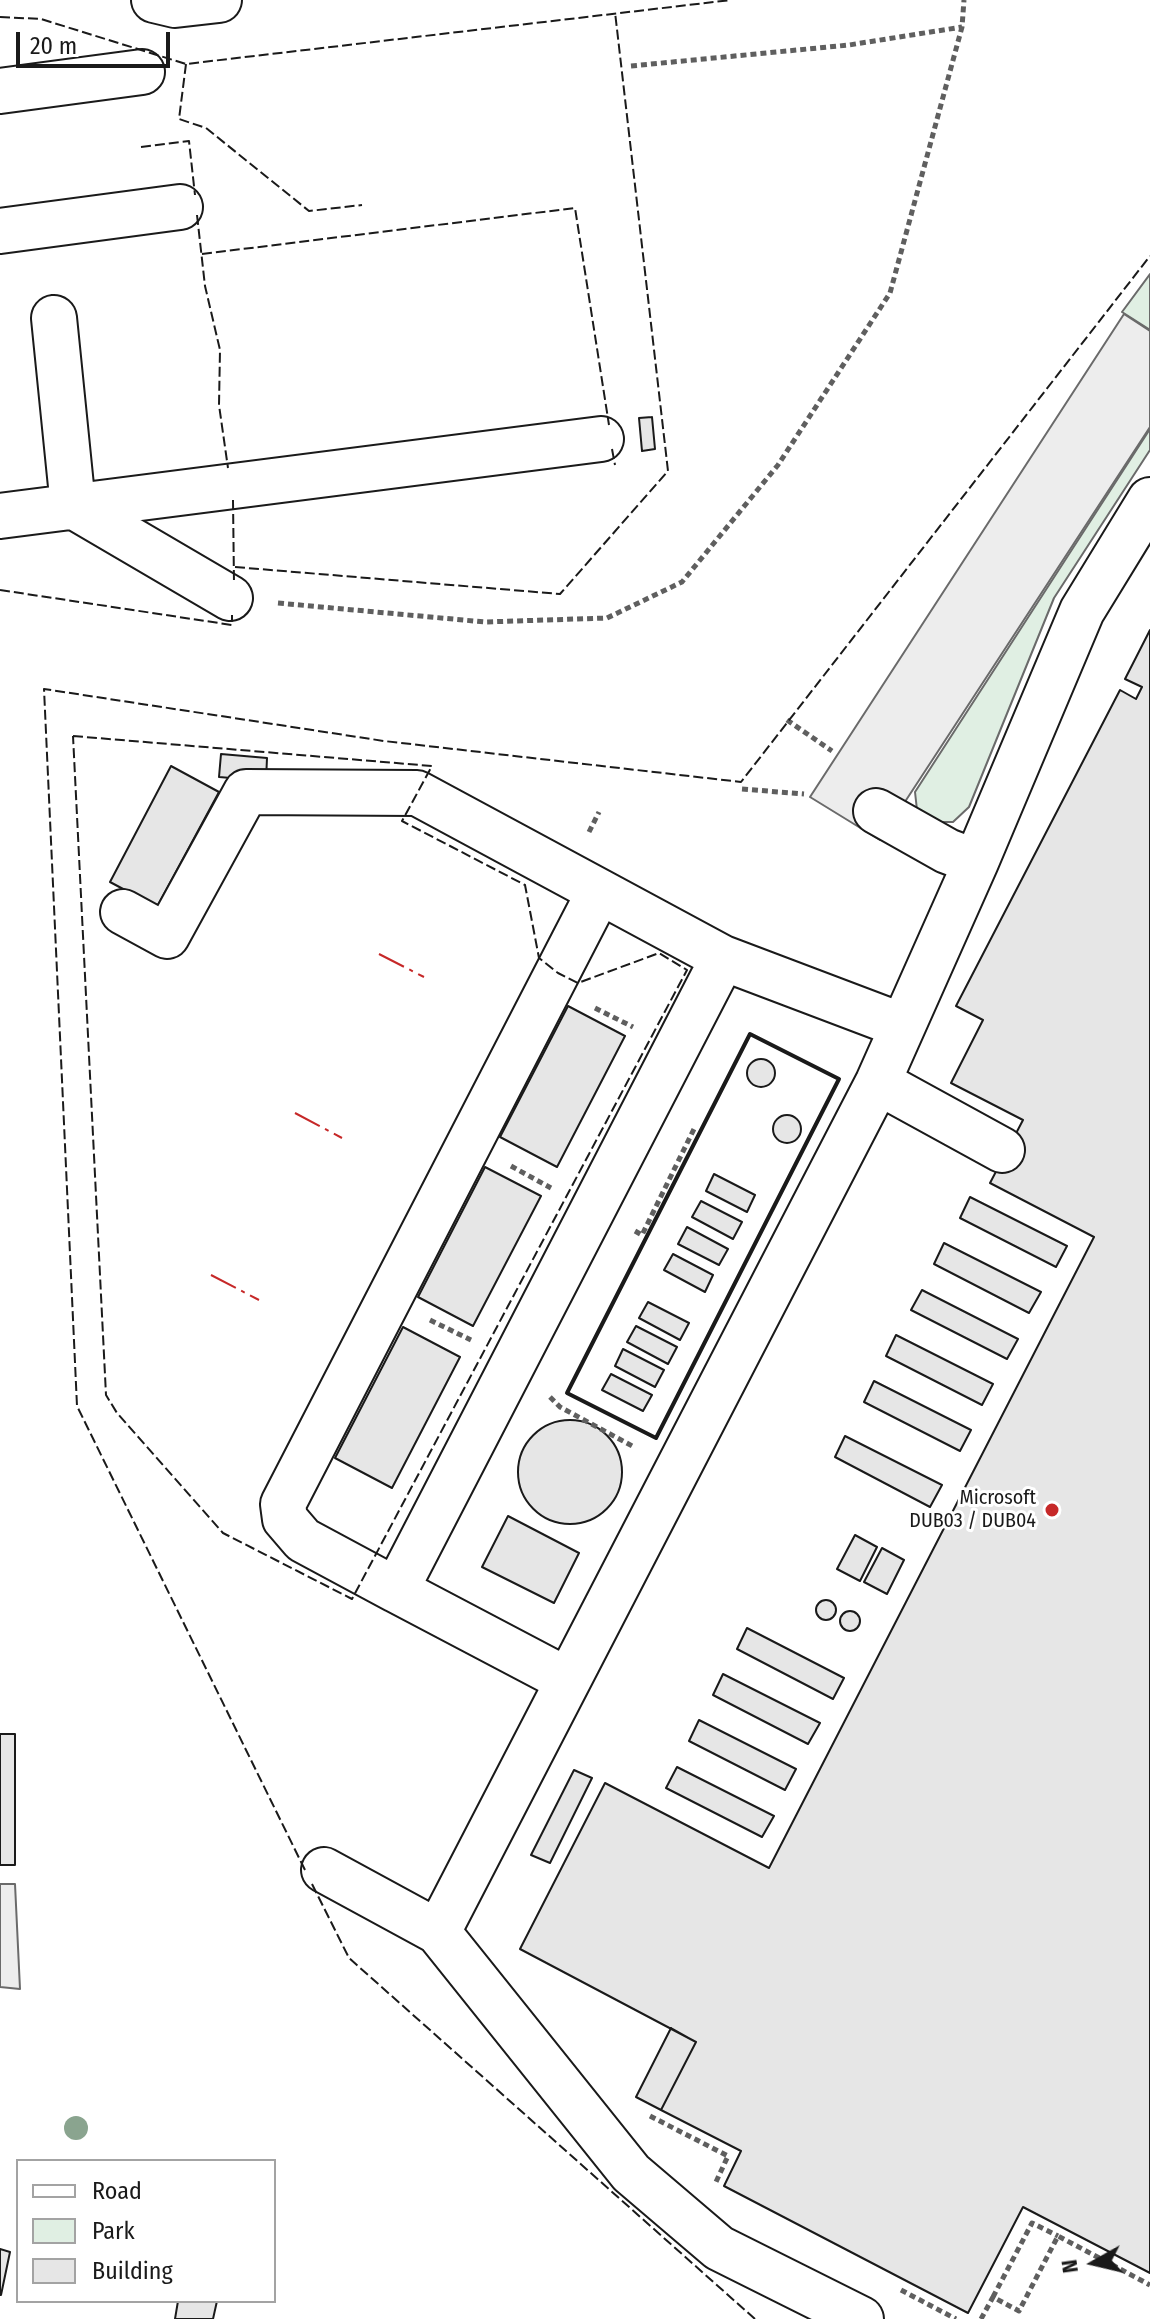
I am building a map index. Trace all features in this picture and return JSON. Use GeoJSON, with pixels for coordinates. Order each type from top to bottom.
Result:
{"type":"FeatureCollection","features":[{"type":"Feature","properties":{"kind":"lane"},"geometry":{"type":"LineString","coordinates":[[154,0],[175,5],[219,0]]}},
{"type":"Feature","properties":{"kind":"lane"},"geometry":{"type":"LineString","coordinates":[[0,91],[142,72]]}},
{"type":"Feature","properties":{"kind":"lane"},"geometry":{"type":"LineString","coordinates":[[0,231],[180,207]]}},
{"type":"Feature","properties":{"kind":"lane"},"geometry":{"type":"LineString","coordinates":[[54,318],[73,506]]}},
{"type":"Feature","properties":{"kind":"lane"},"geometry":{"type":"LineString","coordinates":[[0,516],[601,439]]}},
{"type":"Feature","properties":{"kind":"lane"},"geometry":{"type":"LineString","coordinates":[[438,1932],[565,1679],[679,1470],[878,1082],[900,1025],[976,862],[1082,611],[1150,500]]}},
{"type":"Feature","properties":{"kind":"lane"},"geometry":{"type":"LineString","coordinates":[[73,506],[230,598]]}},
{"type":"Feature","properties":{"kind":"lane"},"geometry":{"type":"LineString","coordinates":[[123,912],[167,936],[246,792],[417,793],[598,894],[723,958],[900,1025]]}},
{"type":"Feature","properties":{"kind":"lane"},"geometry":{"type":"LineString","coordinates":[[876,811],[947,851],[976,862]]}},
{"type":"Feature","properties":{"kind":"lane"},"geometry":{"type":"LineString","coordinates":[[565,1679],[303,1540],[285,1519],[283,1504],[598,894]]}},
{"type":"Feature","properties":{"kind":"lane"},"geometry":{"type":"LineString","coordinates":[[396,1590],[723,958]]}},
{"type":"Feature","properties":{"kind":"lane"},"geometry":{"type":"LineString","coordinates":[[878,1082],[1002,1150]]}},
{"type":"Feature","properties":{"kind":"lane"},"geometry":{"type":"LineString","coordinates":[[324,1870],[438,1932],[620,2158],[719,2248],[861,2319]]}},
{"type":"Feature","properties":{"kind":"path"},"geometry":{"type":"LineString","coordinates":[[230,598],[485,622],[607,618],[682,582],[778,465],[890,293],[962,27],[964,0]]}},
{"type":"Feature","properties":{"kind":"path"},"geometry":{"type":"LineString","coordinates":[[631,66],[849,45],[962,27]]}},
{"type":"Feature","properties":{"kind":"path"},"geometry":{"type":"LineString","coordinates":[[787,720],[832,751]]}},
{"type":"Feature","properties":{"kind":"path"},"geometry":{"type":"LineString","coordinates":[[742,789],[804,794]]}},
{"type":"Feature","properties":{"kind":"path"},"geometry":{"type":"LineString","coordinates":[[620,2158],[645,2114],[728,2156],[711,2191]]}},
{"type":"Feature","properties":{"kind":"path"},"geometry":{"type":"LineString","coordinates":[[981,2319],[1032,2223],[1150,2285]]}},
{"type":"Feature","properties":{"kind":"path"},"geometry":{"type":"LineString","coordinates":[[993,2297],[1019,2311],[1058,2236]]}},
{"type":"Feature","properties":{"kind":"path"},"geometry":{"type":"LineString","coordinates":[[890,2284],[956,2319]]}},
{"type":"Feature","properties":{"kind":"green space"},"geometry":{"type":"Polygon","coordinates":[[[1150,274],[1150,330],[1122,312],[1150,274]]]}},
{"type":"Feature","properties":{"kind":"green space"},"geometry":{"type":"Polygon","coordinates":[[[1150,429],[1150,450],[1054,598],[969,807],[953,822],[934,822],[917,810],[915,792],[1150,429]]]}},
{"type":"Feature","properties":{"kind":"shaded area"},"geometry":{"type":"Polygon","coordinates":[[[1124,314],[1150,331],[1150,427],[880,840],[810,797],[1124,314]]]}},
{"type":"Feature","properties":{"kind":"shaded area"},"geometry":{"type":"Polygon","coordinates":[[[0,1884],[15,1884],[20,1989],[0,1987],[0,1884]]]}},
{"type":"Feature","properties":{"kind":"building"},"geometry":{"type":"Polygon","coordinates":[[[652,417],[655,449],[642,451],[639,418],[652,417]]]}},
{"type":"Feature","properties":{"kind":"building","name":"Microsoft DUB03 / DUB04"},"geometry":{"type":"Polygon","coordinates":[[[1150,630],[1150,2273],[1023,2207],[968,2313],[724,2186],[741,2151],[661,2110],[696,2042],[520,1949],[605,1783],[769,1868],[1094,1237],[990,1183],[1023,1120],[951,1083],[983,1020],[956,1006],[1120,690],[1136,699],[1142,687],[1125,679],[1150,630]]]}},
{"type":"Feature","properties":{"kind":"building"},"geometry":{"type":"Polygon","coordinates":[[[221,754],[267,758],[266,781],[219,777],[221,754]]]}},
{"type":"Feature","properties":{"kind":"building"},"geometry":{"type":"Polygon","coordinates":[[[171,766],[219,792],[157,907],[110,882],[171,766]]]}},
{"type":"Feature","properties":{"kind":"building"},"geometry":{"type":"Polygon","coordinates":[[[568,1006],[625,1036],[557,1167],[500,1137],[568,1006]]]}},
{"type":"Feature","properties":{"kind":"building"},"geometry":{"type":"Polygon","coordinates":[[[761,1059],[771,1063],[775,1073],[771,1083],[761,1087],[751,1083],[747,1073],[751,1063],[761,1059]]]}},
{"type":"Feature","properties":{"kind":"building"},"geometry":{"type":"Polygon","coordinates":[[[787,1115],[797,1119],[801,1129],[797,1139],[787,1143],[777,1139],[773,1129],[777,1119],[787,1115]]]}},
{"type":"Feature","properties":{"kind":"building"},"geometry":{"type":"Polygon","coordinates":[[[485,1167],[541,1196],[473,1326],[418,1297],[485,1167]]]}},
{"type":"Feature","properties":{"kind":"building"},"geometry":{"type":"Polygon","coordinates":[[[714,1174],[755,1195],[747,1212],[706,1191],[714,1174]]]}},
{"type":"Feature","properties":{"kind":"building"},"geometry":{"type":"Polygon","coordinates":[[[970,1197],[1067,1246],[1056,1267],[960,1218],[970,1197]]]}},
{"type":"Feature","properties":{"kind":"building"},"geometry":{"type":"Polygon","coordinates":[[[701,1201],[742,1222],[733,1239],[692,1217],[701,1201]]]}},
{"type":"Feature","properties":{"kind":"building"},"geometry":{"type":"Polygon","coordinates":[[[687,1227],[728,1249],[719,1265],[678,1244],[687,1227]]]}},
{"type":"Feature","properties":{"kind":"building"},"geometry":{"type":"Polygon","coordinates":[[[944,1243],[1041,1292],[1029,1313],[934,1264],[944,1243]]]}},
{"type":"Feature","properties":{"kind":"building"},"geometry":{"type":"Polygon","coordinates":[[[673,1254],[713,1275],[705,1292],[664,1270],[673,1254]]]}},
{"type":"Feature","properties":{"kind":"building"},"geometry":{"type":"Polygon","coordinates":[[[922,1290],[1018,1339],[1007,1359],[911,1310],[922,1290]]]}},
{"type":"Feature","properties":{"kind":"building"},"geometry":{"type":"Polygon","coordinates":[[[648,1302],[689,1323],[680,1340],[639,1318],[648,1302]]]}},
{"type":"Feature","properties":{"kind":"building"},"geometry":{"type":"Polygon","coordinates":[[[636,1326],[677,1347],[668,1364],[627,1342],[636,1326]]]}},
{"type":"Feature","properties":{"kind":"building"},"geometry":{"type":"Polygon","coordinates":[[[403,1327],[460,1357],[392,1488],[335,1458],[403,1327]]]}},
{"type":"Feature","properties":{"kind":"building"},"geometry":{"type":"Polygon","coordinates":[[[896,1335],[993,1384],[982,1405],[886,1356],[896,1335]]]}},
{"type":"Feature","properties":{"kind":"building"},"geometry":{"type":"Polygon","coordinates":[[[623,1349],[664,1370],[655,1387],[615,1366],[623,1349]]]}},
{"type":"Feature","properties":{"kind":"building"},"geometry":{"type":"Polygon","coordinates":[[[611,1374],[652,1395],[643,1411],[602,1390],[611,1374]]]}},
{"type":"Feature","properties":{"kind":"building"},"geometry":{"type":"Polygon","coordinates":[[[874,1381],[971,1430],[960,1451],[864,1402],[874,1381]]]}},
{"type":"Feature","properties":{"kind":"building"},"geometry":{"type":"Polygon","coordinates":[[[570,1420],[590,1424],[607,1435],[618,1452],[622,1472],[618,1492],[607,1509],[590,1520],[570,1524],[550,1520],[533,1509],[522,1492],[518,1472],[522,1452],[533,1435],[550,1424],[570,1420]]]}},
{"type":"Feature","properties":{"kind":"building"},"geometry":{"type":"Polygon","coordinates":[[[845,1436],[942,1485],[930,1507],[835,1457],[845,1436]]]}},
{"type":"Feature","properties":{"kind":"building"},"geometry":{"type":"Polygon","coordinates":[[[508,1516],[579,1553],[554,1603],[482,1567],[508,1516]]]}},
{"type":"Feature","properties":{"kind":"building"},"geometry":{"type":"Polygon","coordinates":[[[855,1535],[877,1547],[860,1581],[837,1569],[855,1535]]]}},
{"type":"Feature","properties":{"kind":"building"},"geometry":{"type":"Polygon","coordinates":[[[882,1548],[904,1560],[887,1594],[864,1582],[882,1548]]]}},
{"type":"Feature","properties":{"kind":"building"},"geometry":{"type":"Polygon","coordinates":[[[822,1600],[830,1600],[836,1610],[830,1620],[822,1620],[816,1614],[816,1606],[822,1600]]]}},
{"type":"Feature","properties":{"kind":"building"},"geometry":{"type":"Polygon","coordinates":[[[846,1611],[854,1611],[860,1621],[854,1631],[846,1631],[840,1625],[840,1617],[846,1611]]]}},
{"type":"Feature","properties":{"kind":"building"},"geometry":{"type":"Polygon","coordinates":[[[747,1628],[844,1678],[833,1699],[737,1649],[747,1628]]]}},
{"type":"Feature","properties":{"kind":"building"},"geometry":{"type":"Polygon","coordinates":[[[723,1674],[820,1723],[808,1744],[713,1695],[723,1674]]]}},
{"type":"Feature","properties":{"kind":"building"},"geometry":{"type":"Polygon","coordinates":[[[699,1720],[796,1769],[785,1790],[689,1741],[699,1720]]]}},
{"type":"Feature","properties":{"kind":"building"},"geometry":{"type":"Polygon","coordinates":[[[0,1734],[15,1734],[15,1865],[0,1865],[0,1734]]]}},
{"type":"Feature","properties":{"kind":"building"},"geometry":{"type":"Polygon","coordinates":[[[677,1767],[774,1816],[762,1837],[666,1788],[677,1767]]]}},
{"type":"Feature","properties":{"kind":"building"},"geometry":{"type":"Polygon","coordinates":[[[574,1770],[592,1778],[550,1863],[531,1855],[574,1770]]]}},
{"type":"Feature","properties":{"kind":"building"},"geometry":{"type":"Polygon","coordinates":[[[671,2028],[696,2042],[661,2110],[636,2097],[671,2028]]]}},
{"type":"Feature","properties":{"kind":"building"},"geometry":{"type":"Polygon","coordinates":[[[0,2249],[10,2252],[1,2295],[0,2295],[0,2249]]]}},
{"type":"Feature","properties":{"kind":"building"},"geometry":{"type":"Polygon","coordinates":[[[178,2303],[217,2303],[213,2319],[175,2319],[178,2303]]]}},
{"type":"Feature","properties":{"kind":"fence"},"geometry":{"type":"LineString","coordinates":[[0,17],[41,19],[186,64],[731,0]]}},
{"type":"Feature","properties":{"kind":"fence"},"geometry":{"type":"LineString","coordinates":[[235,567],[560,594],[668,471],[615,12]]}},
{"type":"Feature","properties":{"kind":"fence"},"geometry":{"type":"LineString","coordinates":[[186,64],[179,119],[206,128],[309,211],[362,205]]}},
{"type":"Feature","properties":{"kind":"fence"},"geometry":{"type":"LineString","coordinates":[[141,147],[189,141],[195,195]]}},
{"type":"Feature","properties":{"kind":"fence"},"geometry":{"type":"LineString","coordinates":[[202,254],[575,208],[609,425]]}},
{"type":"Feature","properties":{"kind":"fence"},"geometry":{"type":"LineString","coordinates":[[197,215],[205,286],[220,350],[219,405],[228,468]]}},
{"type":"Feature","properties":{"kind":"fence"},"geometry":{"type":"LineString","coordinates":[[305,1870],[77,1406],[44,689],[384,741],[741,782],[1150,256]]}},
{"type":"Feature","properties":{"kind":"fence"},"geometry":{"type":"LineString","coordinates":[[612,449],[615,465]]}},
{"type":"Feature","properties":{"kind":"fence"},"geometry":{"type":"LineString","coordinates":[[233,500],[234,583]]}},
{"type":"Feature","properties":{"kind":"fence"},"geometry":{"type":"LineString","coordinates":[[0,590],[232,625],[232,615]]}},
{"type":"Feature","properties":{"kind":"fence"},"geometry":{"type":"LineString","coordinates":[[73,736],[432,766],[402,821],[525,885],[539,958],[578,983],[659,953],[687,970],[352,1599],[223,1533],[117,1413],[106,1395],[73,736]]}},
{"type":"Feature","properties":{"kind":"fence"},"geometry":{"type":"LineString","coordinates":[[312,1884],[349,1958],[755,2319]]}},
{"type":"Feature","properties":{"kind":"wall"},"geometry":{"type":"LineString","coordinates":[[750,1034],[839,1079],[656,1438],[567,1393],[750,1034]]}},
{"type":"Feature","properties":{"kind":"power"},"geometry":{"type":"LineString","coordinates":[[379,954],[424,977]]}},
{"type":"Feature","properties":{"kind":"power"},"geometry":{"type":"LineString","coordinates":[[295,1113],[342,1138]]}},
{"type":"Feature","properties":{"kind":"power"},"geometry":{"type":"LineString","coordinates":[[211,1275],[259,1300]]}},
{"type":"Feature","properties":{"kind":"place","name":"Microsoft DUB03 / DUB04"},"geometry":{"type":"Point","coordinates":[1052,1510]}}]}
